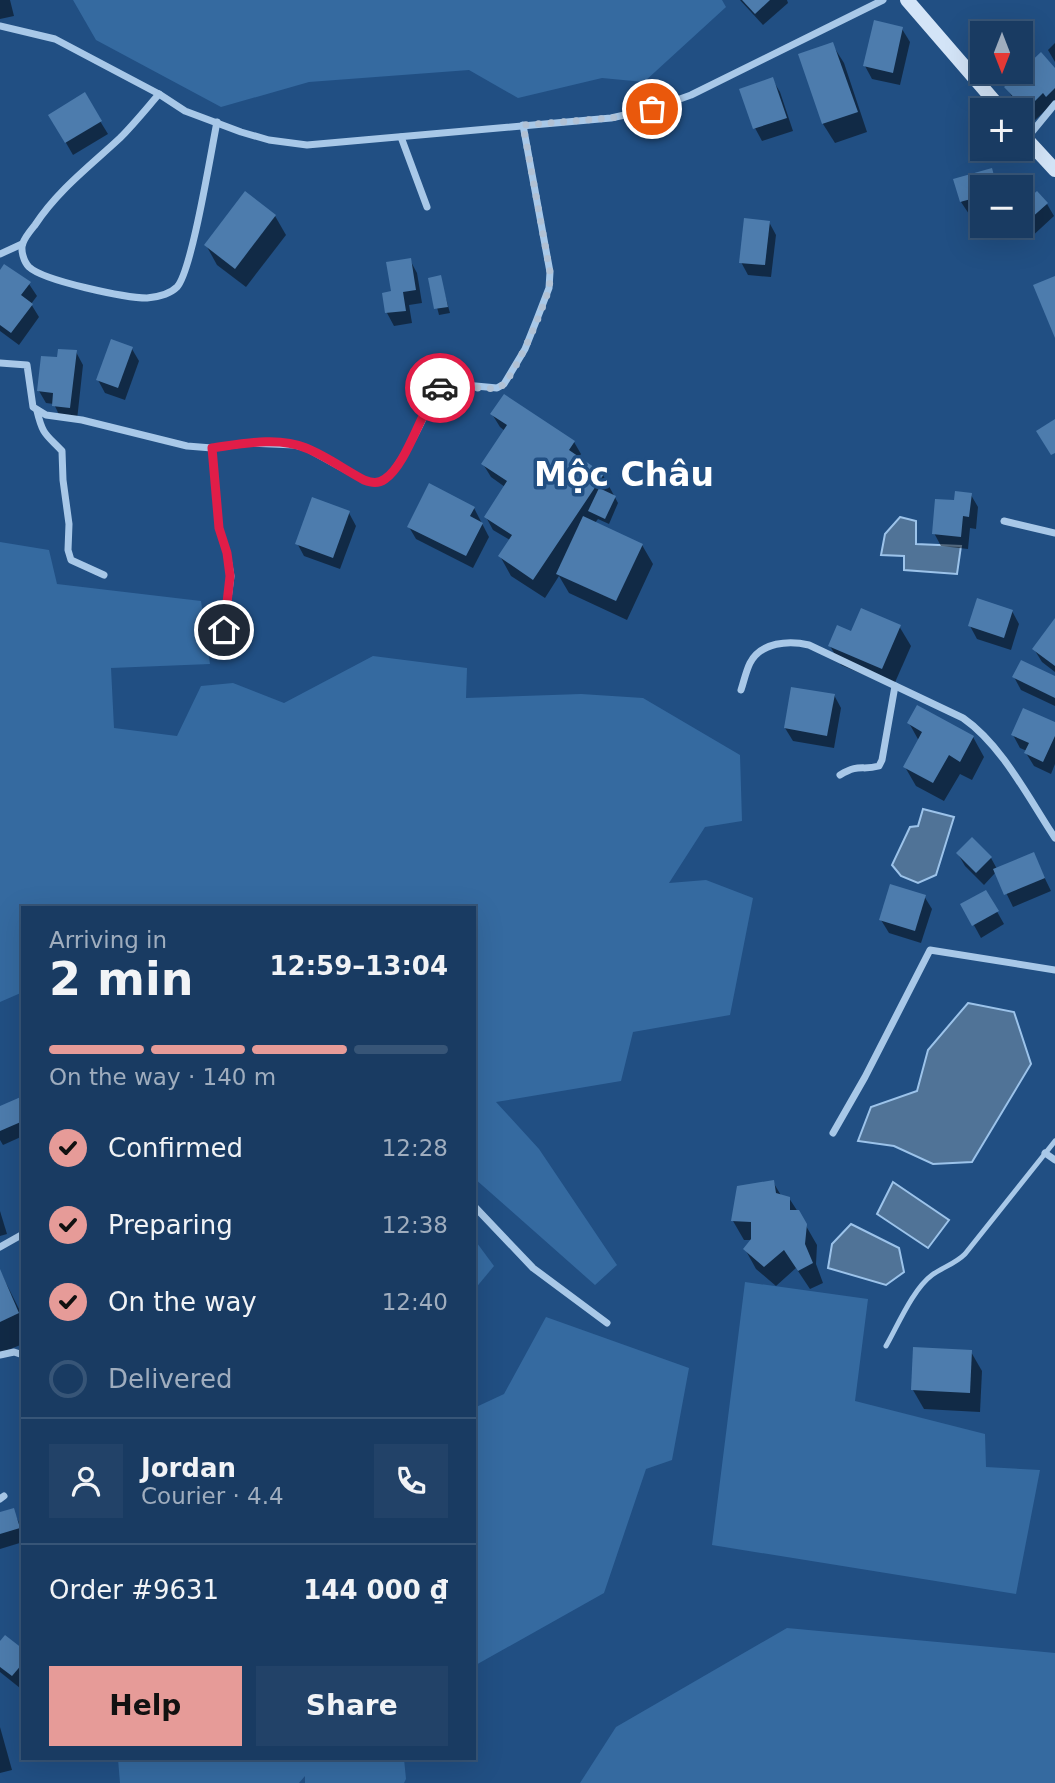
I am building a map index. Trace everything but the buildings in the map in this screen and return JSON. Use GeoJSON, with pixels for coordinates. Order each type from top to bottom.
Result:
{"type":"FeatureCollection","features":[{"type":"Feature","properties":{"kind":"street"},"geometry":{"type":"LineString","coordinates":[[0,26],[55,39],[159,94],[185,111],[269,140],[307,145],[611,118],[652,109],[691,95],[883,0]]}},
{"type":"Feature","properties":{"kind":"street"},"geometry":{"type":"LineString","coordinates":[[907,0],[992,98]]}},
{"type":"Feature","properties":{"kind":"street"},"geometry":{"type":"LineString","coordinates":[[0,254],[22,244],[53,200],[120,137],[159,94]]}},
{"type":"Feature","properties":{"kind":"street"},"geometry":{"type":"LineString","coordinates":[[1033,125],[1055,104]]}},
{"type":"Feature","properties":{"kind":"street"},"geometry":{"type":"LineString","coordinates":[[22,244],[23,256],[29,267],[74,284],[148,298],[166,294],[176,288],[191,248],[217,122]]}},
{"type":"Feature","properties":{"kind":"street"},"geometry":{"type":"LineString","coordinates":[[37,411],[187,446],[212,448],[249,443],[295,445],[306,448],[364,480],[381,482],[398,465],[439,388],[465,385],[497,388],[505,384],[525,349],[549,288],[550,272],[523,125]]}},
{"type":"Feature","properties":{"kind":"street"},"geometry":{"type":"LineString","coordinates":[[401,137],[427,208]]}},
{"type":"Feature","properties":{"kind":"street"},"geometry":{"type":"LineString","coordinates":[[1033,146],[1055,170]]}},
{"type":"Feature","properties":{"kind":"street"},"geometry":{"type":"LineString","coordinates":[[0,363],[27,365],[30,399],[37,411],[41,429],[62,451],[69,524],[68,550],[71,560],[104,575]]}},
{"type":"Feature","properties":{"kind":"street"},"geometry":{"type":"LineString","coordinates":[[212,448],[219,528],[227,553],[230,576],[224,630]]}},
{"type":"Feature","properties":{"kind":"street"},"geometry":{"type":"LineString","coordinates":[[1004,522],[1055,533]]}},
{"type":"Feature","properties":{"kind":"street"},"geometry":{"type":"LineString","coordinates":[[741,690],[750,663],[757,653],[770,646],[797,642],[809,645],[963,718],[978,728],[992,744],[1055,838]]}},
{"type":"Feature","properties":{"kind":"street"},"geometry":{"type":"LineString","coordinates":[[839,775],[859,766],[871,769],[879,766],[895,686]]}},
{"type":"Feature","properties":{"kind":"street"},"geometry":{"type":"LineString","coordinates":[[833,1133],[930,950],[1055,970]]}},
{"type":"Feature","properties":{"kind":"street"},"geometry":{"type":"LineString","coordinates":[[1045,1153],[1055,1160]]}},
{"type":"Feature","properties":{"kind":"street"},"geometry":{"type":"LineString","coordinates":[[476,1208],[533,1268],[607,1323]]}},
{"type":"Feature","properties":{"kind":"street"},"geometry":{"type":"LineString","coordinates":[[0,1247],[21,1235]]}},
{"type":"Feature","properties":{"kind":"street"},"geometry":{"type":"LineString","coordinates":[[0,1355],[13,1352],[21,1354]]}},
{"type":"Feature","properties":{"kind":"lane"},"geometry":{"type":"LineString","coordinates":[[886,1346],[921,1286],[965,1254],[1055,1141]]}},
{"type":"Feature","properties":{"kind":"shaded area"},"geometry":{"type":"Polygon","coordinates":[[[73,0],[722,0],[726,7],[644,82],[602,78],[518,98],[469,70],[309,82],[221,107],[96,40],[73,0]]]}},
{"type":"Feature","properties":{"kind":"shaded area"},"geometry":{"type":"Polygon","coordinates":[[[900,517],[916,521],[916,544],[961,546],[957,574],[904,570],[904,556],[881,555],[885,534],[900,517]]]}},
{"type":"Feature","properties":{"kind":"shaded area"},"geometry":{"type":"Polygon","coordinates":[[[0,542],[49,550],[57,584],[201,601],[210,664],[111,668],[114,728],[177,736],[201,686],[233,683],[284,703],[373,656],[467,668],[466,698],[581,694],[643,698],[740,755],[742,821],[705,827],[669,883],[706,880],[753,898],[730,1015],[633,1032],[621,1081],[496,1102],[539,1149],[617,1265],[595,1285],[476,1180],[476,906],[21,906],[21,993],[0,1002],[0,542]]]}},
{"type":"Feature","properties":{"kind":"shaded area"},"geometry":{"type":"Polygon","coordinates":[[[923,809],[954,817],[936,875],[918,883],[901,876],[892,865],[910,827],[918,826],[923,809]]]}},
{"type":"Feature","properties":{"kind":"shaded area"},"geometry":{"type":"Polygon","coordinates":[[[968,1003],[1014,1012],[1031,1064],[972,1162],[933,1164],[894,1146],[858,1141],[871,1107],[917,1091],[928,1050],[968,1003]]]}},
{"type":"Feature","properties":{"kind":"shaded area"},"geometry":{"type":"Polygon","coordinates":[[[893,1182],[949,1220],[928,1248],[877,1214],[893,1182]]]}},
{"type":"Feature","properties":{"kind":"shaded area"},"geometry":{"type":"Polygon","coordinates":[[[851,1224],[899,1248],[904,1272],[886,1285],[828,1268],[832,1244],[851,1224]]]}},
{"type":"Feature","properties":{"kind":"shaded area"},"geometry":{"type":"Polygon","coordinates":[[[476,1242],[494,1266],[476,1288],[476,1242]]]}},
{"type":"Feature","properties":{"kind":"shaded area"},"geometry":{"type":"Polygon","coordinates":[[[745,1282],[868,1299],[855,1401],[985,1434],[986,1467],[1040,1470],[1016,1594],[712,1545],[745,1282]]]}},
{"type":"Feature","properties":{"kind":"shaded area"},"geometry":{"type":"Polygon","coordinates":[[[546,1317],[689,1368],[672,1460],[646,1469],[604,1593],[476,1665],[476,1407],[504,1394],[546,1317]]]}},
{"type":"Feature","properties":{"kind":"shaded area"},"geometry":{"type":"Polygon","coordinates":[[[787,1628],[1055,1653],[1055,1783],[580,1783],[616,1727],[787,1628]]]}},
{"type":"Feature","properties":{"kind":"shaded area"},"geometry":{"type":"Polygon","coordinates":[[[118,1760],[404,1760],[406,1779],[404,1783],[305,1783],[305,1776],[299,1783],[120,1783],[118,1760]]]}},
{"type":"Feature","properties":{"kind":"way so far"},"geometry":{"type":"LineString","coordinates":[[440,388],[465,385],[497,388],[505,384],[525,349],[549,288],[550,272],[523,125],[611,118],[652,109]]}},
{"type":"Feature","properties":{"kind":"district","name":"Mộc Châu"},"geometry":{"type":"Point","coordinates":[624,474]}},
{"type":"Feature","properties":{"kind":"route"},"geometry":{"type":"LineString","coordinates":[[224,630],[230,566],[219,528],[212,448],[249,443],[295,445],[306,448],[364,480],[381,482],[398,465],[440,388]]}}]}
